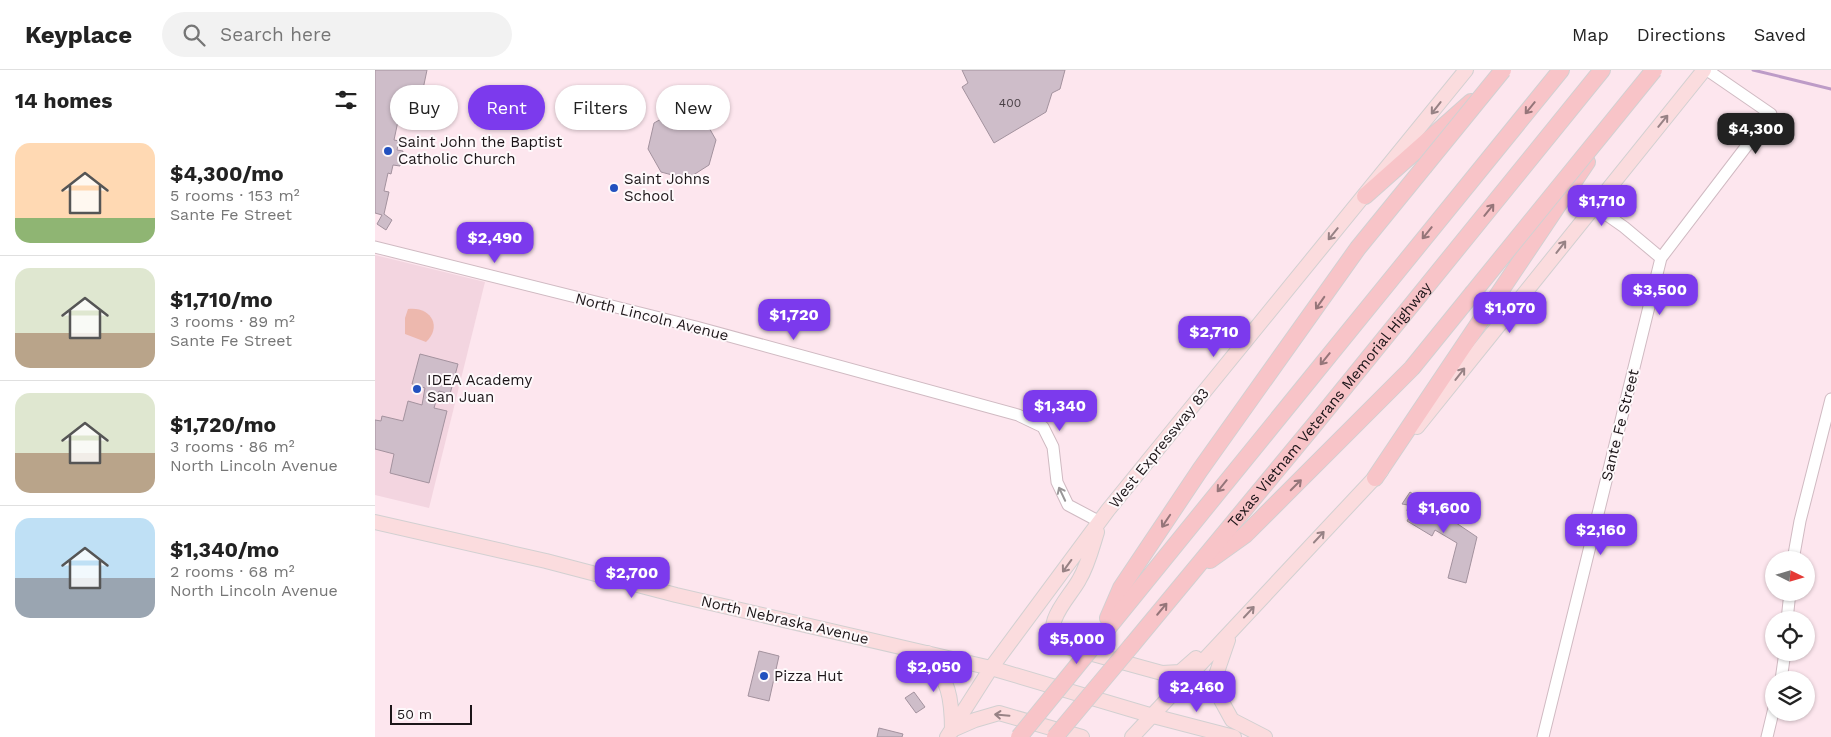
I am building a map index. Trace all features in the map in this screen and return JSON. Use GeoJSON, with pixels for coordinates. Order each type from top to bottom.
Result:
{"type":"FeatureCollection","features":[{"type":"Feature","properties":{"kind":"highway"},"geometry":{"type":"LineString","coordinates":[[1365,196],[1505,70]]}},
{"type":"Feature","properties":{"kind":"highway"},"geometry":{"type":"LineString","coordinates":[[1099,639],[1121,588],[1201,470],[1358,248],[1505,70]]}},
{"type":"Feature","properties":{"kind":"highway"},"geometry":{"type":"LineString","coordinates":[[1019,737],[1561,70]]}},
{"type":"Feature","properties":{"kind":"highway","name":"Texas Vietnam Veterans Memorial Highway"},"geometry":{"type":"LineString","coordinates":[[1055,737],[1602,70]]}},
{"type":"Feature","properties":{"kind":"highway"},"geometry":{"type":"LineString","coordinates":[[1375,478],[1562,201],[1645,70]]}},
{"type":"Feature","properties":{"kind":"highway"},"geometry":{"type":"LineString","coordinates":[[1192,572],[1245,535],[1411,368],[1654,70]]}},
{"type":"Feature","properties":{"kind":"main road","name":"West Expressway 83"},"geometry":{"type":"LineString","coordinates":[[949,734],[991,668],[1100,522],[1466,70]]}},
{"type":"Feature","properties":{"kind":"main road"},"geometry":{"type":"LineString","coordinates":[[1132,737],[1375,478],[1705,70]]}},
{"type":"Feature","properties":{"kind":"main road","name":"North Nebraska Avenue"},"geometry":{"type":"LineString","coordinates":[[375,522],[546,561],[676,596],[991,668],[1153,716],[1235,737]]}},
{"type":"Feature","properties":{"kind":"main road"},"geometry":{"type":"LineString","coordinates":[[1100,522],[1088,562],[1079,580],[1057,613],[1053,627],[1056,641],[1060,645],[1169,674],[1181,672],[1215,641],[1232,631]]}},
{"type":"Feature","properties":{"kind":"main road"},"geometry":{"type":"LineString","coordinates":[[1232,631],[1222,652],[1216,675],[1221,700],[1232,720],[1265,737]]}},
{"type":"Feature","properties":{"kind":"main road"},"geometry":{"type":"LineString","coordinates":[[928,653],[944,676],[951,699],[949,734]]}},
{"type":"Feature","properties":{"kind":"main road"},"geometry":{"type":"LineString","coordinates":[[949,734],[975,720],[999,713],[1082,737]]}},
{"type":"Feature","properties":{"kind":"street","name":"Sante Fe Street"},"geometry":{"type":"LineString","coordinates":[[1543,737],[1661,258],[1771,114],[1705,70]]}},
{"type":"Feature","properties":{"kind":"street"},"geometry":{"type":"LineString","coordinates":[[1594,206],[1624,227],[1661,258]]}},
{"type":"Feature","properties":{"kind":"street","name":"North Lincoln Avenue"},"geometry":{"type":"LineString","coordinates":[[375,247],[677,322],[1018,415],[1043,427],[1053,447],[1057,482],[1067,505],[1100,522]]}},
{"type":"Feature","properties":{"kind":"street"},"geometry":{"type":"LineString","coordinates":[[1795,551],[1831,399]]}},
{"type":"Feature","properties":{"kind":"street"},"geometry":{"type":"LineString","coordinates":[[1767,737],[1771,721]]}},
{"type":"Feature","properties":{"kind":"shaded area","name":"IDEA Academy San Juan"},"geometry":{"type":"Polygon","coordinates":[[[375,255],[485,282],[429,508],[375,495],[375,255]]]}},
{"type":"Feature","properties":{"kind":"shaded area"},"geometry":{"type":"Polygon","coordinates":[[[408,309],[422,311],[432,318],[433,330],[426,342],[405,334],[405,318],[408,309]]]}},
{"type":"Feature","properties":{"kind":"building"},"geometry":{"type":"Polygon","coordinates":[[[375,70],[427,70],[424,85],[390,85],[390,130],[396,130],[394,140],[399,141],[397,150],[403,151],[400,166],[393,165],[391,174],[388,173],[384,191],[389,192],[384,214],[392,220],[386,230],[377,224],[382,215],[375,213],[375,70]]]}},
{"type":"Feature","properties":{"kind":"building"},"geometry":{"type":"Polygon","coordinates":[[[962,70],[1065,70],[1060,89],[1052,93],[1046,112],[994,143],[962,87],[968,83],[962,70]]]}},
{"type":"Feature","properties":{"kind":"building"},"geometry":{"type":"Polygon","coordinates":[[[656,122],[656,130],[710,130],[716,140],[709,165],[687,179],[661,172],[648,149],[654,123],[656,122]]]}},
{"type":"Feature","properties":{"kind":"building"},"geometry":{"type":"Polygon","coordinates":[[[420,354],[458,364],[450,394],[439,391],[434,408],[447,411],[429,483],[390,473],[394,454],[375,449],[375,420],[381,421],[382,416],[403,421],[408,401],[422,405],[425,388],[412,384],[420,354]]]}},
{"type":"Feature","properties":{"kind":"building"},"geometry":{"type":"Polygon","coordinates":[[[1410,492],[1477,537],[1466,583],[1448,578],[1457,543],[1435,530],[1432,536],[1407,521],[1411,514],[1407,511],[1408,505],[1402,504],[1410,492]]]}},
{"type":"Feature","properties":{"kind":"building","name":"Pizza Hut"},"geometry":{"type":"Polygon","coordinates":[[[759,651],[779,656],[769,701],[748,696],[759,651]]]}},
{"type":"Feature","properties":{"kind":"building"},"geometry":{"type":"Polygon","coordinates":[[[914,692],[925,707],[916,713],[905,698],[914,692]]]}},
{"type":"Feature","properties":{"kind":"building"},"geometry":{"type":"Polygon","coordinates":[[[879,728],[903,734],[902,737],[877,737],[879,728]]]}},
{"type":"Feature","properties":{"kind":"waterway"},"geometry":{"type":"LineString","coordinates":[[1753,70],[1831,89]]}},
{"type":"Feature","properties":{"kind":"place","name":"Saint John the Baptist Catholic Church"},"geometry":{"type":"Point","coordinates":[388,151]}},
{"type":"Feature","properties":{"kind":"place","name":"Saint Johns School"},"geometry":{"type":"Point","coordinates":[614,188]}},
{"type":"Feature","properties":{"kind":"place","name":"IDEA Academy San Juan"},"geometry":{"type":"Point","coordinates":[417,389]}},
{"type":"Feature","properties":{"kind":"place","name":"Pizza Hut"},"geometry":{"type":"Point","coordinates":[764,676]}}]}
